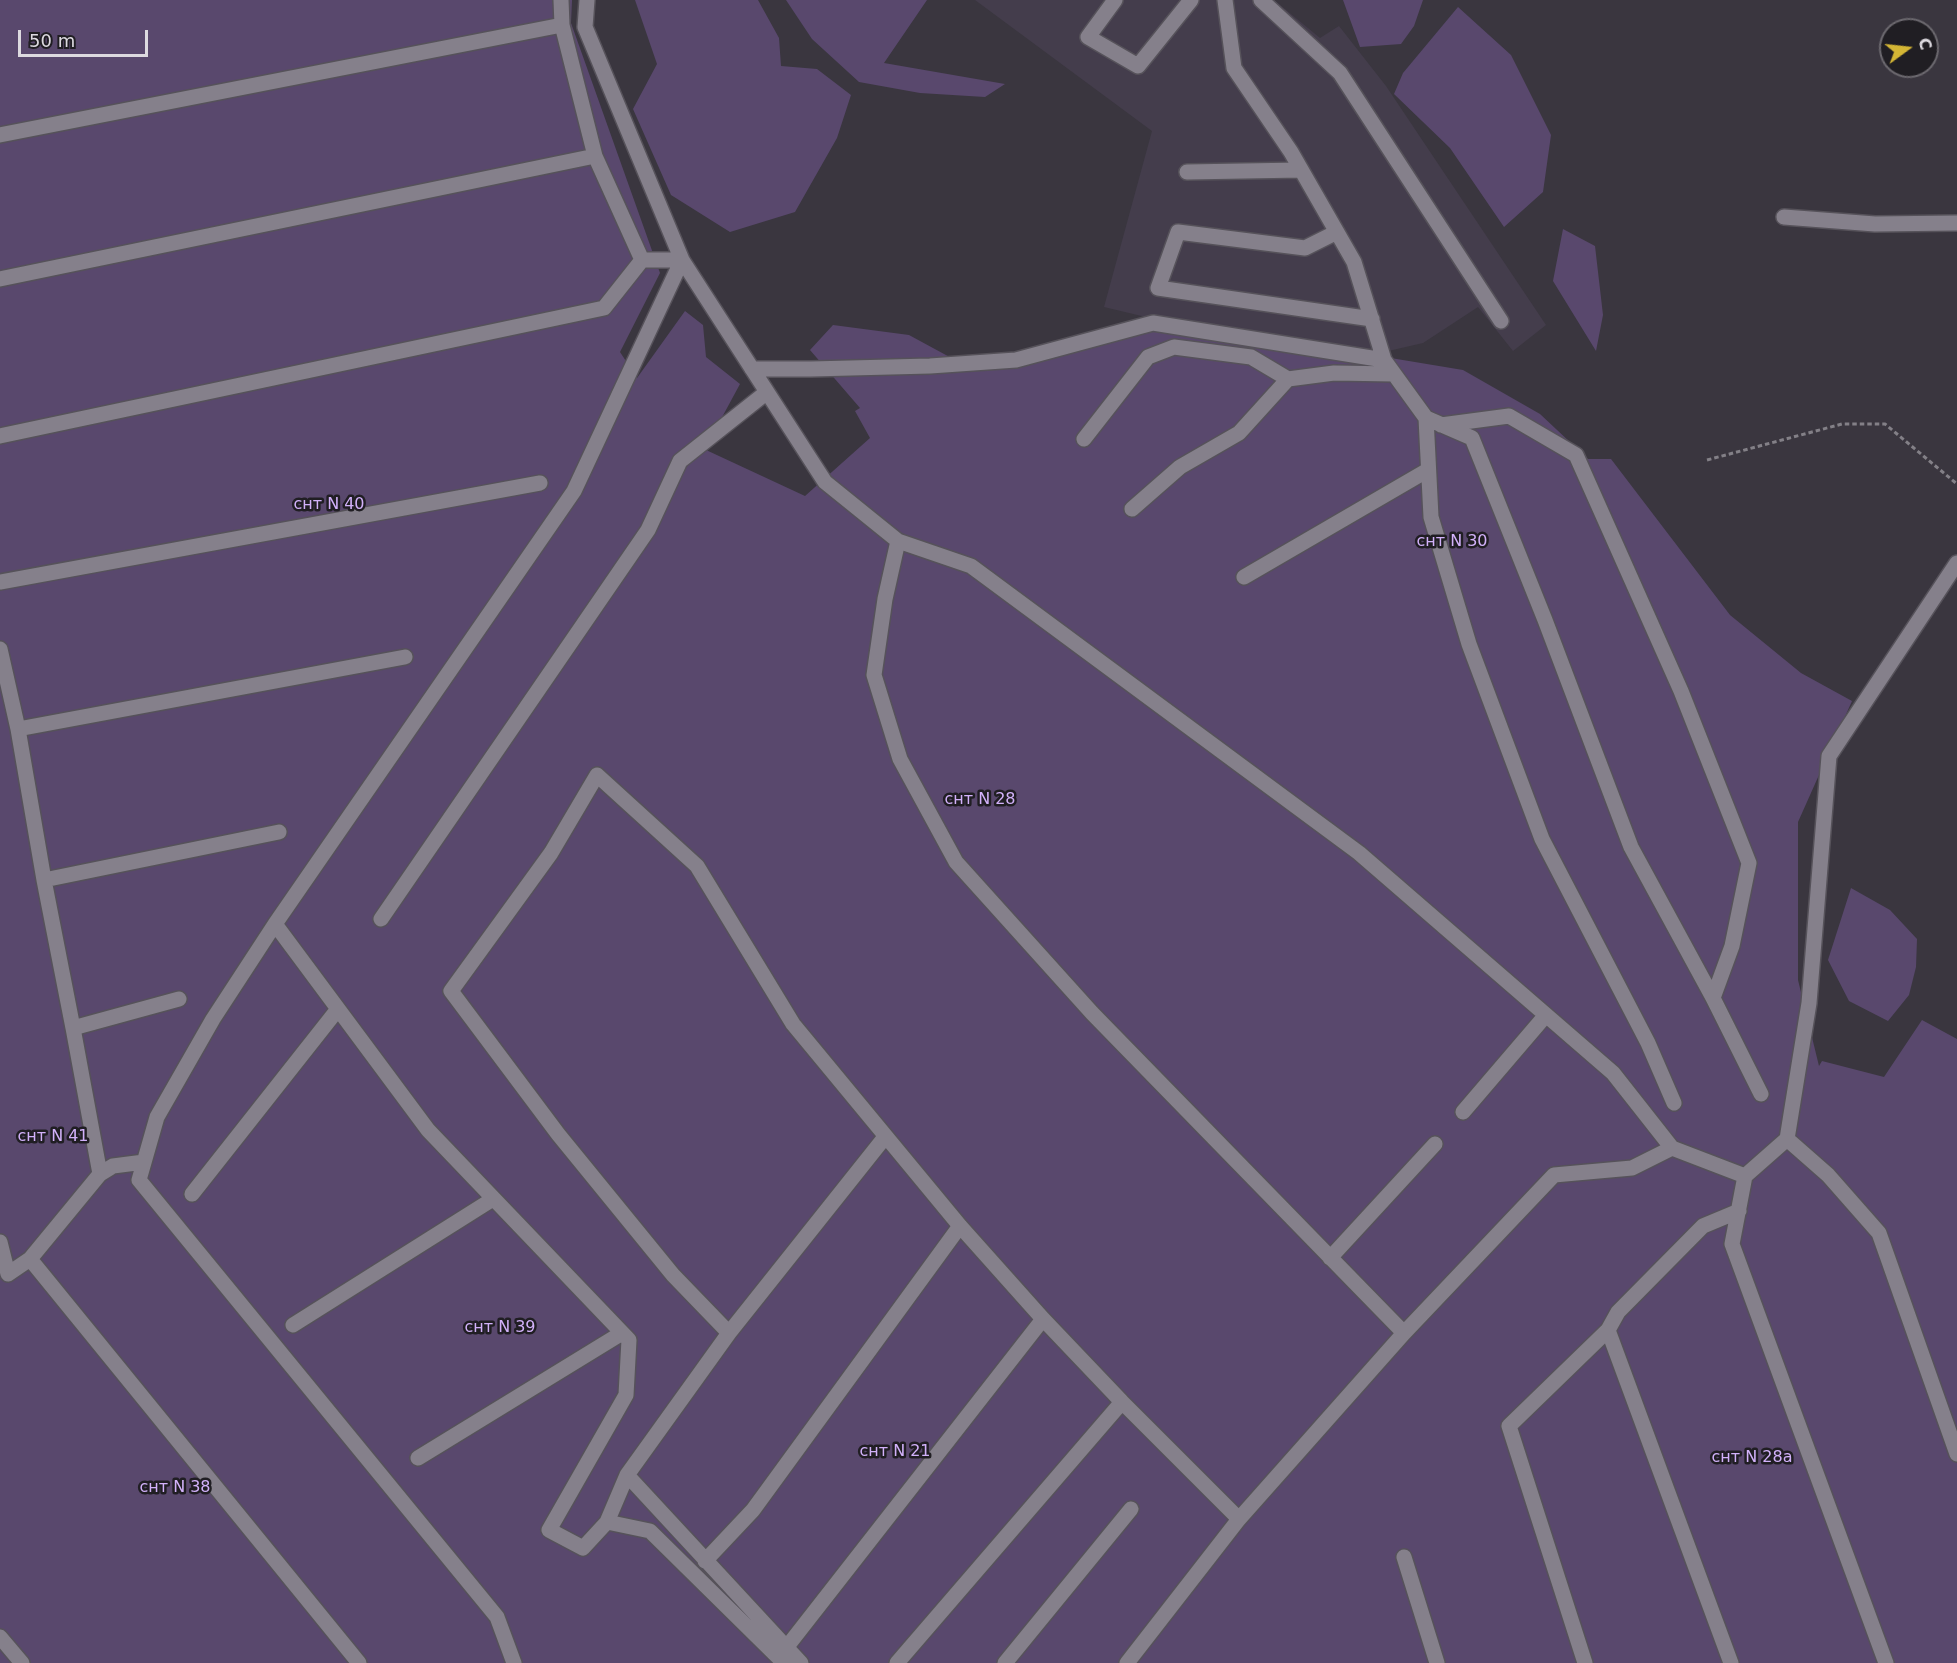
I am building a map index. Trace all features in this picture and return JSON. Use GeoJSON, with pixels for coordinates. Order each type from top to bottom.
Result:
{"type":"FeatureCollection","features":[{"type":"Feature","properties":{"kind":"street"},"geometry":{"type":"LineString","coordinates":[[561,0],[562,25],[595,156],[642,260]]}},
{"type":"Feature","properties":{"kind":"street"},"geometry":{"type":"LineString","coordinates":[[587,0],[585,27],[682,260],[825,482],[898,541],[971,566],[1359,853],[1613,1073],[1672,1148],[1745,1176]]}},
{"type":"Feature","properties":{"kind":"street"},"geometry":{"type":"LineString","coordinates":[[1115,0],[1088,37],[1138,66],[1191,0]]}},
{"type":"Feature","properties":{"kind":"street"},"geometry":{"type":"LineString","coordinates":[[1226,0],[1234,68],[1301,170],[1354,262],[1384,360],[1426,418],[1472,438],[1541,609],[1631,847],[1713,998],[1761,1094]]}},
{"type":"Feature","properties":{"kind":"street"},"geometry":{"type":"LineString","coordinates":[[1261,0],[1340,73],[1501,321]]}},
{"type":"Feature","properties":{"kind":"street"},"geometry":{"type":"LineString","coordinates":[[0,135],[562,25]]}},
{"type":"Feature","properties":{"kind":"street"},"geometry":{"type":"LineString","coordinates":[[0,279],[595,156]]}},
{"type":"Feature","properties":{"kind":"street"},"geometry":{"type":"LineString","coordinates":[[1187,172],[1301,170]]}},
{"type":"Feature","properties":{"kind":"street"},"geometry":{"type":"LineString","coordinates":[[1784,217],[1875,224],[1957,223]]}},
{"type":"Feature","properties":{"kind":"street"},"geometry":{"type":"LineString","coordinates":[[1337,232],[1305,248],[1178,232],[1158,288],[1372,319]]}},
{"type":"Feature","properties":{"kind":"street"},"geometry":{"type":"LineString","coordinates":[[642,260],[682,260]]}},
{"type":"Feature","properties":{"kind":"street"},"geometry":{"type":"LineString","coordinates":[[0,436],[604,308],[642,260]]}},
{"type":"Feature","properties":{"kind":"street"},"geometry":{"type":"LineString","coordinates":[[514,1663],[497,1617],[139,1180],[157,1117],[213,1019],[275,924],[574,491],[682,260]]}},
{"type":"Feature","properties":{"kind":"street"},"geometry":{"type":"LineString","coordinates":[[752,369],[930,366],[1016,360],[1153,323],[1384,360]]}},
{"type":"Feature","properties":{"kind":"street"},"geometry":{"type":"LineString","coordinates":[[1084,439],[1148,357],[1174,347],[1251,357],[1288,380]]}},
{"type":"Feature","properties":{"kind":"street"},"geometry":{"type":"LineString","coordinates":[[1132,509],[1180,467],[1239,434],[1288,380],[1335,373],[1394,374]]}},
{"type":"Feature","properties":{"kind":"street"},"geometry":{"type":"LineString","coordinates":[[381,919],[648,530],[680,461],[767,392]]}},
{"type":"Feature","properties":{"kind":"street"},"geometry":{"type":"LineString","coordinates":[[1441,424],[1509,416],[1576,455],[1681,691],[1749,863],[1732,946],[1713,998]]}},
{"type":"Feature","properties":{"kind":"street"},"geometry":{"type":"LineString","coordinates":[[1426,418],[1431,517],[1466,633],[1542,839],[1648,1043],[1674,1103]]}},
{"type":"Feature","properties":{"kind":"street"},"geometry":{"type":"LineString","coordinates":[[1244,577],[1428,470]]}},
{"type":"Feature","properties":{"kind":"street"},"geometry":{"type":"LineString","coordinates":[[0,582],[540,483]]}},
{"type":"Feature","properties":{"kind":"street"},"geometry":{"type":"LineString","coordinates":[[898,541],[885,599],[874,675],[900,759],[956,862],[1092,1012],[1404,1333]]}},
{"type":"Feature","properties":{"kind":"street"},"geometry":{"type":"LineString","coordinates":[[1886,1663],[1732,1244],[1745,1176],[1787,1139],[1809,1003],[1829,756],[1957,563]]}},
{"type":"Feature","properties":{"kind":"street"},"geometry":{"type":"LineString","coordinates":[[0,649],[18,729],[100,1174]]}},
{"type":"Feature","properties":{"kind":"street"},"geometry":{"type":"LineString","coordinates":[[18,729],[405,657]]}},
{"type":"Feature","properties":{"kind":"street"},"geometry":{"type":"LineString","coordinates":[[729,1333],[673,1275],[565,1143],[451,991],[551,853],[597,774],[697,866],[793,1024],[960,1226],[1043,1319],[1122,1402],[1239,1519]]}},
{"type":"Feature","properties":{"kind":"street"},"geometry":{"type":"LineString","coordinates":[[44,880],[279,832]]}},
{"type":"Feature","properties":{"kind":"street"},"geometry":{"type":"LineString","coordinates":[[275,924],[428,1130],[629,1340],[626,1395],[549,1530],[583,1548],[607,1522],[627,1475],[729,1333],[885,1137]]}},
{"type":"Feature","properties":{"kind":"street"},"geometry":{"type":"LineString","coordinates":[[73,1028],[179,999]]}},
{"type":"Feature","properties":{"kind":"street"},"geometry":{"type":"LineString","coordinates":[[192,1194],[338,1009]]}},
{"type":"Feature","properties":{"kind":"street"},"geometry":{"type":"LineString","coordinates":[[1463,1112],[1546,1015]]}},
{"type":"Feature","properties":{"kind":"street"},"geometry":{"type":"LineString","coordinates":[[1787,1139],[1828,1175],[1879,1233],[1957,1454]]}},
{"type":"Feature","properties":{"kind":"street"},"geometry":{"type":"LineString","coordinates":[[1330,1258],[1435,1144]]}},
{"type":"Feature","properties":{"kind":"street"},"geometry":{"type":"LineString","coordinates":[[1127,1663],[1239,1519],[1404,1333],[1554,1175],[1632,1168],[1672,1148]]}},
{"type":"Feature","properties":{"kind":"street"},"geometry":{"type":"LineString","coordinates":[[4,1280],[30,1259],[100,1174],[112,1166],[144,1162]]}},
{"type":"Feature","properties":{"kind":"street"},"geometry":{"type":"LineString","coordinates":[[293,1325],[493,1199]]}},
{"type":"Feature","properties":{"kind":"street"},"geometry":{"type":"LineString","coordinates":[[1585,1663],[1509,1426],[1608,1330],[1618,1312],[1703,1226],[1739,1211]]}},
{"type":"Feature","properties":{"kind":"street"},"geometry":{"type":"LineString","coordinates":[[705,1561],[753,1510],[960,1226]]}},
{"type":"Feature","properties":{"kind":"street"},"geometry":{"type":"LineString","coordinates":[[0,1242],[4,1280]]}},
{"type":"Feature","properties":{"kind":"street"},"geometry":{"type":"LineString","coordinates":[[30,1259],[359,1663]]}},
{"type":"Feature","properties":{"kind":"street"},"geometry":{"type":"LineString","coordinates":[[785,1656],[1043,1319]]}},
{"type":"Feature","properties":{"kind":"street"},"geometry":{"type":"LineString","coordinates":[[1608,1330],[1731,1663]]}},
{"type":"Feature","properties":{"kind":"street"},"geometry":{"type":"LineString","coordinates":[[418,1458],[622,1333]]}},
{"type":"Feature","properties":{"kind":"street"},"geometry":{"type":"LineString","coordinates":[[897,1663],[1122,1402]]}},
{"type":"Feature","properties":{"kind":"street"},"geometry":{"type":"LineString","coordinates":[[627,1475],[705,1561],[785,1656]]}},
{"type":"Feature","properties":{"kind":"street"},"geometry":{"type":"LineString","coordinates":[[1005,1663],[1131,1509]]}},
{"type":"Feature","properties":{"kind":"street"},"geometry":{"type":"LineString","coordinates":[[607,1522],[650,1531],[785,1656],[801,1663]]}},
{"type":"Feature","properties":{"kind":"street"},"geometry":{"type":"LineString","coordinates":[[1404,1557],[1437,1663]]}},
{"type":"Feature","properties":{"kind":"street"},"geometry":{"type":"LineString","coordinates":[[0,1637],[22,1663]]}},
{"type":"Feature","properties":{"kind":"path"},"geometry":{"type":"LineString","coordinates":[[1707,459],[1842,424],[1885,424],[1957,484]]}},
{"type":"Feature","properties":{"kind":"shaded area"},"geometry":{"type":"Polygon","coordinates":[[[975,0],[1274,0],[1320,38],[1339,26],[1386,86],[1546,325],[1513,351],[1478,307],[1423,343],[1371,355],[1150,318],[1104,307],[1152,131],[975,0]]]}},
{"type":"Feature","properties":{"kind":"green space"},"geometry":{"type":"Polygon","coordinates":[[[0,0],[572,0],[571,23],[660,273],[620,352],[637,378],[685,311],[703,325],[706,357],[740,384],[720,421],[691,443],[805,496],[870,438],[855,411],[860,408],[810,350],[833,325],[909,335],[968,367],[1150,318],[1463,370],[1540,414],[1588,459],[1611,459],[1730,615],[1801,673],[1852,701],[1798,822],[1798,980],[1819,1066],[1822,1061],[1884,1077],[1922,1020],[1957,1039],[1957,1663],[0,1663],[0,0]]]}},
{"type":"Feature","properties":{"kind":"green space"},"geometry":{"type":"Polygon","coordinates":[[[635,0],[758,0],[779,38],[781,66],[817,69],[851,95],[837,138],[795,212],[730,232],[671,195],[633,109],[657,64],[635,0]]]}},
{"type":"Feature","properties":{"kind":"green space"},"geometry":{"type":"Polygon","coordinates":[[[786,0],[927,0],[884,63],[1005,84],[985,97],[920,93],[859,82],[812,39],[786,0]]]}},
{"type":"Feature","properties":{"kind":"green space"},"geometry":{"type":"Polygon","coordinates":[[[1343,0],[1423,0],[1414,26],[1401,44],[1360,47],[1343,0]]]}},
{"type":"Feature","properties":{"kind":"green space"},"geometry":{"type":"Polygon","coordinates":[[[1458,7],[1511,55],[1551,135],[1543,192],[1504,227],[1450,148],[1394,94],[1403,73],[1458,7]]]}},
{"type":"Feature","properties":{"kind":"green space"},"geometry":{"type":"Polygon","coordinates":[[[1563,229],[1595,246],[1603,315],[1596,351],[1553,281],[1563,229]]]}},
{"type":"Feature","properties":{"kind":"green space"},"geometry":{"type":"Polygon","coordinates":[[[1851,888],[1890,910],[1917,939],[1916,967],[1909,995],[1888,1021],[1849,1001],[1828,960],[1851,888]]]}},
{"type":"Feature","properties":{"kind":"park label","name":"снт N 40"},"geometry":{"type":"Point","coordinates":[329,505]}},
{"type":"Feature","properties":{"kind":"park label","name":"снт N 30"},"geometry":{"type":"Point","coordinates":[1452,542]}},
{"type":"Feature","properties":{"kind":"park label","name":"снт N 28"},"geometry":{"type":"Point","coordinates":[980,800]}},
{"type":"Feature","properties":{"kind":"park label","name":"снт N 41"},"geometry":{"type":"Point","coordinates":[53,1137]}},
{"type":"Feature","properties":{"kind":"park label","name":"снт N 39"},"geometry":{"type":"Point","coordinates":[500,1328]}},
{"type":"Feature","properties":{"kind":"park label","name":"снт N 21"},"geometry":{"type":"Point","coordinates":[895,1452]}},
{"type":"Feature","properties":{"kind":"park label","name":"снт N 28а"},"geometry":{"type":"Point","coordinates":[1752,1458]}},
{"type":"Feature","properties":{"kind":"park label","name":"снт N 38"},"geometry":{"type":"Point","coordinates":[175,1488]}}]}
